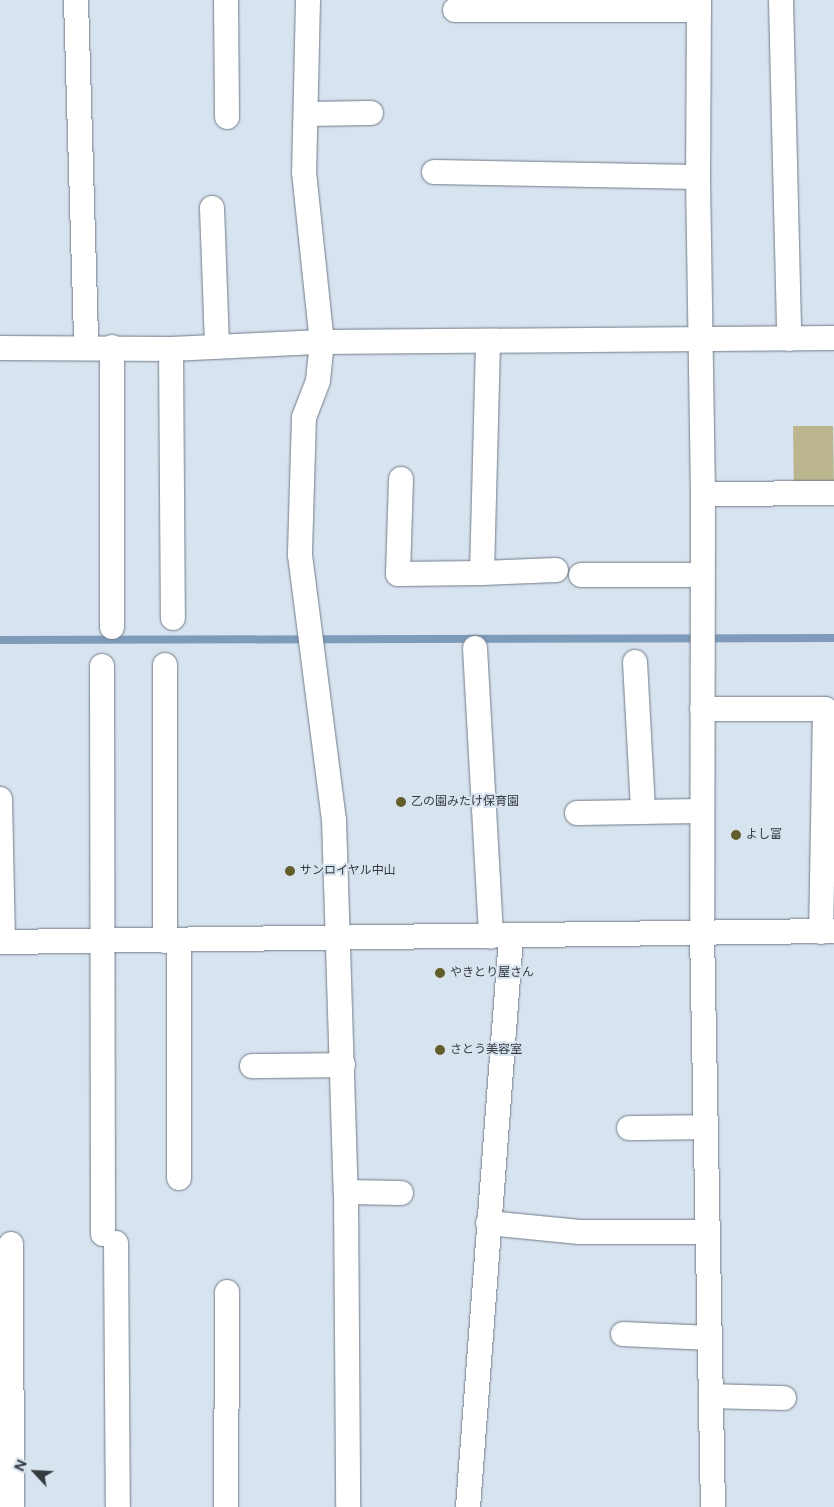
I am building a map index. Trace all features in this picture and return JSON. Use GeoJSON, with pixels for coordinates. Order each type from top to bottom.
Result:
{"type":"FeatureCollection","features":[{"type":"Feature","properties":{"kind":"street"},"geometry":{"type":"LineString","coordinates":[[76,0],[86,346]]}},
{"type":"Feature","properties":{"kind":"street"},"geometry":{"type":"LineString","coordinates":[[226,0],[227,117]]}},
{"type":"Feature","properties":{"kind":"street"},"geometry":{"type":"LineString","coordinates":[[308,0],[304,180],[322,342],[318,381],[304,416],[300,555],[333,811],[346,1192],[348,1507]]}},
{"type":"Feature","properties":{"kind":"street"},"geometry":{"type":"LineString","coordinates":[[781,0],[789,339]]}},
{"type":"Feature","properties":{"kind":"street"},"geometry":{"type":"LineString","coordinates":[[455,10],[699,5],[698,177],[703,494],[701,575],[702,931],[714,1507]]}},
{"type":"Feature","properties":{"kind":"street"},"geometry":{"type":"LineString","coordinates":[[306,114],[371,113]]}},
{"type":"Feature","properties":{"kind":"street"},"geometry":{"type":"LineString","coordinates":[[434,172],[698,177]]}},
{"type":"Feature","properties":{"kind":"street"},"geometry":{"type":"LineString","coordinates":[[212,208],[217,347]]}},
{"type":"Feature","properties":{"kind":"street"},"geometry":{"type":"LineString","coordinates":[[0,348],[86,346],[170,349],[322,342],[834,338]]}},
{"type":"Feature","properties":{"kind":"street"},"geometry":{"type":"LineString","coordinates":[[482,573],[488,342]]}},
{"type":"Feature","properties":{"kind":"street"},"geometry":{"type":"LineString","coordinates":[[112,347],[112,628]]}},
{"type":"Feature","properties":{"kind":"street"},"geometry":{"type":"LineString","coordinates":[[170,349],[173,618]]}},
{"type":"Feature","properties":{"kind":"street"},"geometry":{"type":"LineString","coordinates":[[401,479],[398,574],[556,570]]}},
{"type":"Feature","properties":{"kind":"street"},"geometry":{"type":"LineString","coordinates":[[703,494],[834,493]]}},
{"type":"Feature","properties":{"kind":"street"},"geometry":{"type":"LineString","coordinates":[[581,575],[701,575]]}},
{"type":"Feature","properties":{"kind":"street"},"geometry":{"type":"LineString","coordinates":[[468,1507],[488,1223],[501,937],[475,648]]}},
{"type":"Feature","properties":{"kind":"street"},"geometry":{"type":"LineString","coordinates":[[635,662],[643,812]]}},
{"type":"Feature","properties":{"kind":"street"},"geometry":{"type":"LineString","coordinates":[[165,665],[178,1178]]}},
{"type":"Feature","properties":{"kind":"street"},"geometry":{"type":"LineString","coordinates":[[102,666],[104,941],[118,1507]]}},
{"type":"Feature","properties":{"kind":"street"},"geometry":{"type":"LineString","coordinates":[[0,799],[1,942],[337,940],[702,931],[827,932],[825,709],[702,709]]}},
{"type":"Feature","properties":{"kind":"street"},"geometry":{"type":"LineString","coordinates":[[577,813],[702,811]]}},
{"type":"Feature","properties":{"kind":"street"},"geometry":{"type":"LineString","coordinates":[[252,1066],[343,1066]]}},
{"type":"Feature","properties":{"kind":"street"},"geometry":{"type":"LineString","coordinates":[[629,1128],[706,1127]]}},
{"type":"Feature","properties":{"kind":"street"},"geometry":{"type":"LineString","coordinates":[[346,1192],[401,1193]]}},
{"type":"Feature","properties":{"kind":"street"},"geometry":{"type":"LineString","coordinates":[[488,1223],[580,1232],[708,1232]]}},
{"type":"Feature","properties":{"kind":"street"},"geometry":{"type":"LineString","coordinates":[[11,1244],[12,1507]]}},
{"type":"Feature","properties":{"kind":"street"},"geometry":{"type":"LineString","coordinates":[[226,1507],[227,1292]]}},
{"type":"Feature","properties":{"kind":"street"},"geometry":{"type":"LineString","coordinates":[[623,1334],[710,1338]]}},
{"type":"Feature","properties":{"kind":"street"},"geometry":{"type":"LineString","coordinates":[[711,1396],[784,1398]]}},
{"type":"Feature","properties":{"kind":"shaded area"},"geometry":{"type":"Polygon","coordinates":[[[793,426],[833,426],[834,493],[794,494],[793,426]]]}},
{"type":"Feature","properties":{"kind":"waterway"},"geometry":{"type":"LineString","coordinates":[[0,640],[834,638]]}},
{"type":"Feature","properties":{"kind":"place","name":"乙の園みたけ保育園"},"geometry":{"type":"Point","coordinates":[401,802]}},
{"type":"Feature","properties":{"kind":"place","name":"よし富"},"geometry":{"type":"Point","coordinates":[736,835]}},
{"type":"Feature","properties":{"kind":"place","name":"サンロイヤル中山"},"geometry":{"type":"Point","coordinates":[290,871]}},
{"type":"Feature","properties":{"kind":"place","name":"やきとり屋さん"},"geometry":{"type":"Point","coordinates":[440,973]}},
{"type":"Feature","properties":{"kind":"place","name":"さとう美容室"},"geometry":{"type":"Point","coordinates":[440,1050]}}]}
